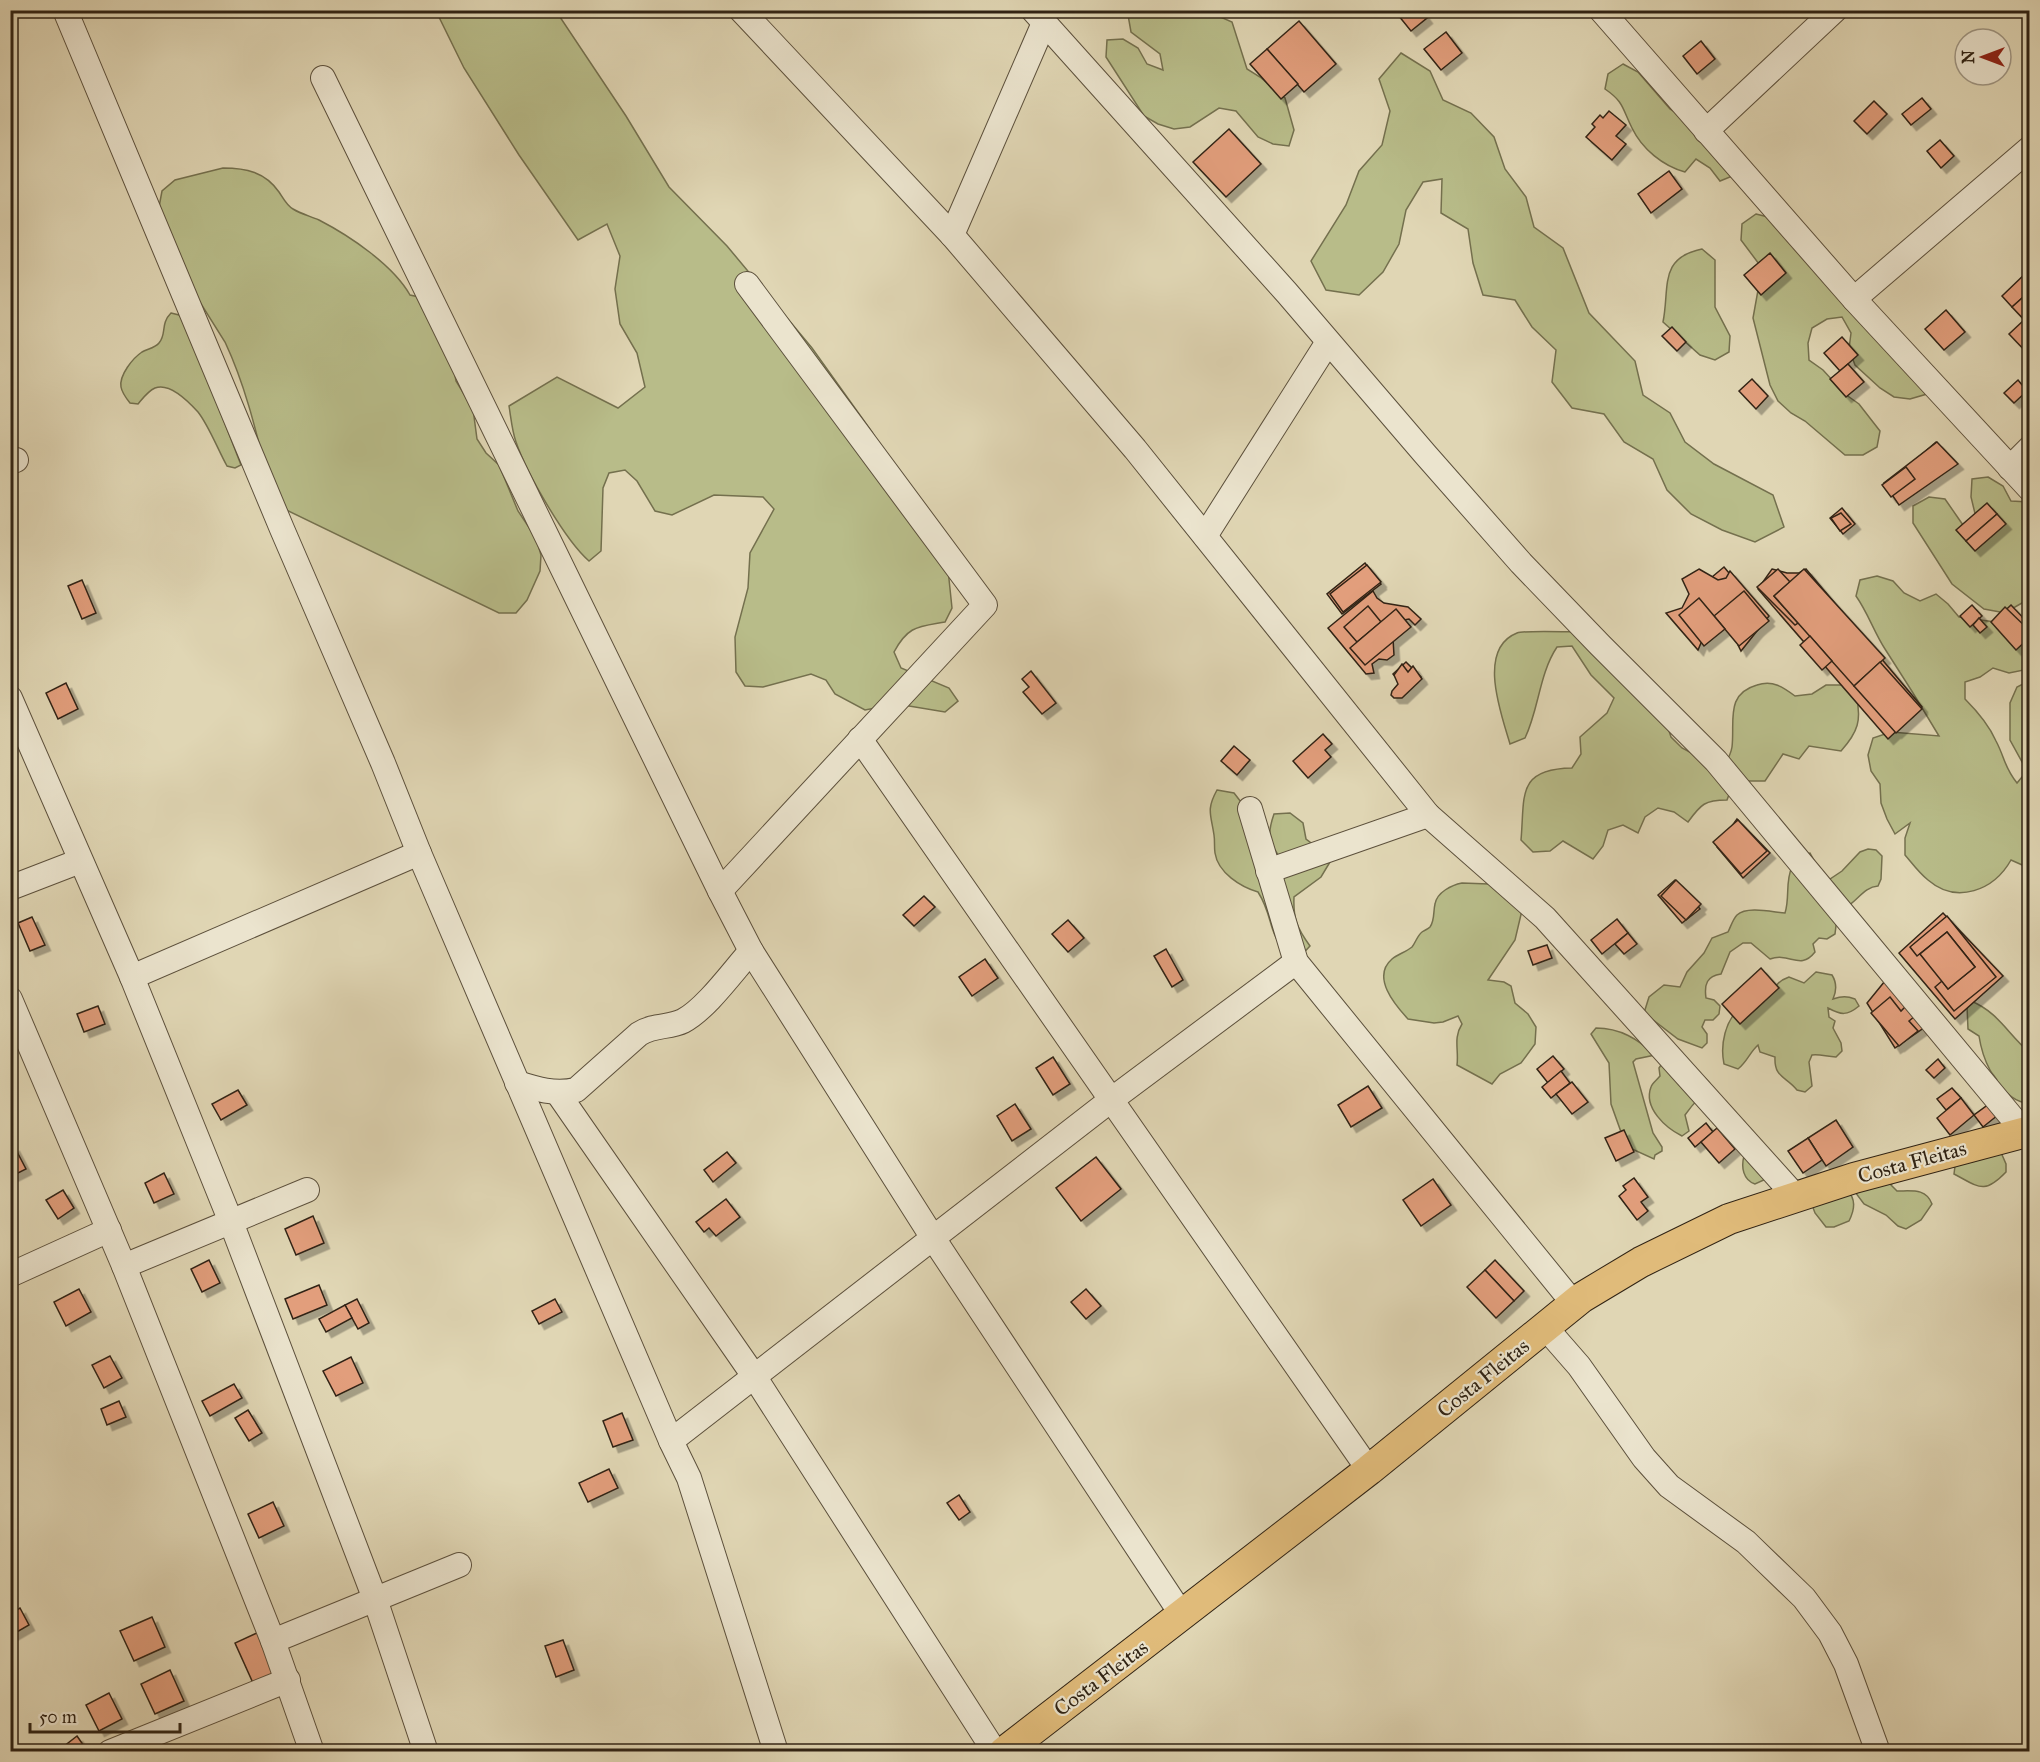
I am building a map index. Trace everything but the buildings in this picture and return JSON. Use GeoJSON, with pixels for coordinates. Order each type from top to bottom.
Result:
{"type":"FeatureCollection","features":[{"type":"Feature","properties":{"kind":"main road","name":"Costa Fleitas"},"geometry":{"type":"LineString","coordinates":[[1004,1752],[1369,1470],[1574,1304],[1641,1262],[1730,1219],[1854,1178],[2027,1131]]}},
{"type":"Feature","properties":{"kind":"street"},"geometry":{"type":"LineString","coordinates":[[65,10],[419,853],[671,1441],[689,1478],[776,1752]]}},
{"type":"Feature","properties":{"kind":"street"},"geometry":{"type":"LineString","coordinates":[[741,10],[952,236],[1128,440],[1428,815],[1545,918],[1796,1197]]}},
{"type":"Feature","properties":{"kind":"street"},"geometry":{"type":"LineString","coordinates":[[1600,10],[1854,299],[2030,489]]}},
{"type":"Feature","properties":{"kind":"street"},"geometry":{"type":"LineString","coordinates":[[1706,131],[1836,10]]}},
{"type":"Feature","properties":{"kind":"street"},"geometry":{"type":"LineString","coordinates":[[952,236],[1038,17],[1287,293],[1521,563],[1716,761],[2027,1131]]}},
{"type":"Feature","properties":{"kind":"street"},"geometry":{"type":"LineString","coordinates":[[323,78],[751,951],[933,1238],[1182,1616]]}},
{"type":"Feature","properties":{"kind":"street"},"geometry":{"type":"LineString","coordinates":[[1854,299],[2030,148]]}},
{"type":"Feature","properties":{"kind":"street"},"geometry":{"type":"LineString","coordinates":[[720,891],[985,605],[747,284]]}},
{"type":"Feature","properties":{"kind":"street"},"geometry":{"type":"LineString","coordinates":[[1205,536],[1328,342]]}},
{"type":"Feature","properties":{"kind":"street"},"geometry":{"type":"LineString","coordinates":[[2010,468],[2030,448]]}},
{"type":"Feature","properties":{"kind":"street"},"geometry":{"type":"LineString","coordinates":[[10,698],[132,977],[231,1222],[375,1599],[426,1752]]}},
{"type":"Feature","properties":{"kind":"street"},"geometry":{"type":"LineString","coordinates":[[860,739],[1369,1470]]}},
{"type":"Feature","properties":{"kind":"street"},"geometry":{"type":"LineString","coordinates":[[1250,809],[1296,962],[1574,1304]]}},
{"type":"Feature","properties":{"kind":"street"},"geometry":{"type":"LineString","coordinates":[[1268,871],[1428,815]]}},
{"type":"Feature","properties":{"kind":"street"},"geometry":{"type":"LineString","coordinates":[[132,977],[419,853]]}},
{"type":"Feature","properties":{"kind":"street"},"geometry":{"type":"LineString","coordinates":[[10,888],[80,861]]}},
{"type":"Feature","properties":{"kind":"street"},"geometry":{"type":"LineString","coordinates":[[517,1083],[557,1092],[576,1090],[639,1034],[650,1027],[679,1022],[699,1010],[751,951]]}},
{"type":"Feature","properties":{"kind":"street"},"geometry":{"type":"LineString","coordinates":[[671,1441],[1111,1100],[1296,962]]}},
{"type":"Feature","properties":{"kind":"street"},"geometry":{"type":"LineString","coordinates":[[10,999],[124,1266],[273,1641],[312,1752]]}},
{"type":"Feature","properties":{"kind":"street"},"geometry":{"type":"LineString","coordinates":[[557,1092],[754,1376],[995,1752]]}},
{"type":"Feature","properties":{"kind":"street"},"geometry":{"type":"LineString","coordinates":[[124,1266],[307,1190]]}},
{"type":"Feature","properties":{"kind":"street"},"geometry":{"type":"LineString","coordinates":[[10,1275],[109,1230]]}},
{"type":"Feature","properties":{"kind":"street"},"geometry":{"type":"LineString","coordinates":[[1545,1327],[1579,1366],[1644,1458],[1669,1486],[1746,1542],[1804,1598],[1830,1633],[1846,1665],[1878,1752]]}},
{"type":"Feature","properties":{"kind":"street"},"geometry":{"type":"LineString","coordinates":[[273,1641],[459,1565]]}},
{"type":"Feature","properties":{"kind":"street"},"geometry":{"type":"LineString","coordinates":[[110,1752],[288,1680]]}},
{"type":"Feature","properties":{"kind":"green space"},"geometry":{"type":"Polygon","coordinates":[[[436,11],[556,11],[626,116],[669,187],[727,246],[812,348],[872,432],[947,560],[952,608],[945,622],[914,629],[904,637],[894,652],[901,668],[949,688],[958,701],[945,712],[897,704],[865,710],[835,694],[826,680],[811,674],[763,687],[745,686],[736,672],[735,637],[748,588],[750,553],[774,509],[763,497],[714,495],[672,515],[655,511],[637,481],[625,470],[609,473],[603,488],[601,551],[589,561],[558,523],[521,455],[509,406],[557,377],[618,408],[645,387],[637,353],[620,324],[615,289],[620,256],[607,224],[578,240],[519,155],[464,68],[436,11]]]}},
{"type":"Feature","properties":{"kind":"green space"},"geometry":{"type":"Polygon","coordinates":[[[1131,11],[1174,11],[1181,15],[1216,15],[1232,22],[1247,69],[1285,98],[1294,130],[1289,146],[1273,144],[1258,137],[1236,111],[1219,108],[1190,127],[1174,129],[1144,116],[1106,57],[1107,40],[1123,39],[1138,48],[1147,64],[1163,70],[1160,54],[1131,32],[1128,15],[1131,11]]]}},
{"type":"Feature","properties":{"kind":"green space"},"geometry":{"type":"Polygon","coordinates":[[[1401,53],[1430,71],[1443,100],[1471,113],[1494,137],[1505,169],[1526,197],[1534,227],[1563,248],[1589,313],[1635,361],[1643,395],[1670,413],[1685,442],[1714,464],[1773,495],[1784,527],[1755,542],[1722,530],[1691,514],[1667,490],[1653,459],[1624,442],[1604,414],[1572,408],[1552,382],[1556,350],[1532,327],[1515,300],[1483,295],[1473,263],[1468,229],[1441,213],[1442,179],[1423,182],[1406,210],[1399,244],[1383,272],[1359,295],[1326,290],[1311,261],[1346,205],[1359,171],[1382,145],[1390,111],[1379,79],[1401,53]]]}},
{"type":"Feature","properties":{"kind":"green space"},"geometry":{"type":"Polygon","coordinates":[[[1623,64],[1638,72],[1670,109],[1710,135],[1735,175],[1720,181],[1710,168],[1696,159],[1685,172],[1669,166],[1647,150],[1636,136],[1622,106],[1605,89],[1608,74],[1623,64]]]}},
{"type":"Feature","properties":{"kind":"green space"},"geometry":{"type":"Polygon","coordinates":[[[223,168],[247,170],[268,180],[291,208],[319,220],[370,252],[393,273],[410,295],[442,302],[456,381],[473,409],[477,439],[486,453],[499,465],[518,511],[536,538],[541,555],[540,571],[527,600],[516,613],[499,613],[274,504],[241,381],[225,342],[161,240],[159,207],[162,191],[175,180],[223,168]]]}},
{"type":"Feature","properties":{"kind":"green space"},"geometry":{"type":"Polygon","coordinates":[[[1756,214],[1772,218],[1927,394],[1910,399],[1894,397],[1880,388],[1855,365],[1849,349],[1851,333],[1842,317],[1827,319],[1812,328],[1808,343],[1809,360],[1859,404],[1880,431],[1877,447],[1863,455],[1845,455],[1778,401],[1770,385],[1753,318],[1762,268],[1741,240],[1742,224],[1756,214]]]}},
{"type":"Feature","properties":{"kind":"green space"},"geometry":{"type":"Polygon","coordinates":[[[1702,249],[1715,260],[1715,307],[1730,336],[1729,352],[1715,360],[1700,355],[1663,322],[1667,286],[1672,267],[1678,259],[1688,253],[1702,249]]]}},
{"type":"Feature","properties":{"kind":"green space"},"geometry":{"type":"Polygon","coordinates":[[[171,313],[185,320],[241,465],[235,468],[227,466],[202,418],[179,394],[167,388],[155,388],[138,404],[130,403],[122,391],[122,377],[127,367],[138,355],[159,343],[171,313]]]}},
{"type":"Feature","properties":{"kind":"green space"},"geometry":{"type":"Polygon","coordinates":[[[1988,477],[2003,486],[2011,501],[2029,502],[2029,599],[2000,612],[1984,609],[1952,584],[1913,523],[1913,506],[1929,497],[1945,499],[1963,525],[1979,530],[1971,497],[1972,479],[1988,477]]]}},
{"type":"Feature","properties":{"kind":"green space"},"geometry":{"type":"Polygon","coordinates":[[[1877,576],[1893,581],[1904,593],[1920,601],[1936,594],[1959,617],[2010,624],[2029,615],[2029,669],[2009,673],[1993,668],[1980,677],[1965,682],[1965,699],[1990,729],[2009,772],[2017,783],[2027,771],[2010,740],[2010,703],[2017,687],[2029,681],[2029,868],[2011,860],[1995,879],[1974,891],[1951,892],[1939,888],[1916,868],[1905,855],[1905,838],[1910,823],[1895,834],[1881,803],[1880,784],[1871,771],[1868,755],[1873,738],[1891,732],[1939,736],[1881,643],[1856,596],[1860,580],[1877,576]]]}},
{"type":"Feature","properties":{"kind":"green space"},"geometry":{"type":"Polygon","coordinates":[[[1582,632],[1661,706],[1671,737],[1682,748],[1697,756],[1725,764],[1732,747],[1736,702],[1747,689],[1768,683],[1777,685],[1795,696],[1812,694],[1826,685],[1842,685],[1856,695],[1859,712],[1855,732],[1841,751],[1809,746],[1799,759],[1783,754],[1765,781],[1733,784],[1727,800],[1704,804],[1688,822],[1674,812],[1658,808],[1645,817],[1638,833],[1623,825],[1608,830],[1603,846],[1593,859],[1563,841],[1550,851],[1533,852],[1521,840],[1524,798],[1527,788],[1532,780],[1541,773],[1572,768],[1581,754],[1580,737],[1607,713],[1614,698],[1591,675],[1572,646],[1557,647],[1546,669],[1525,738],[1510,744],[1495,684],[1497,653],[1505,641],[1517,633],[1582,632]]]}},
{"type":"Feature","properties":{"kind":"green space"},"geometry":{"type":"Polygon","coordinates":[[[1217,790],[1234,793],[1255,820],[1259,855],[1281,859],[1271,842],[1270,827],[1274,814],[1290,813],[1303,823],[1306,839],[1330,862],[1321,877],[1294,897],[1297,923],[1310,946],[1298,959],[1280,944],[1275,936],[1258,892],[1231,878],[1217,860],[1210,812],[1217,790]]]}},
{"type":"Feature","properties":{"kind":"green space"},"geometry":{"type":"Polygon","coordinates":[[[1868,849],[1876,850],[1882,856],[1881,879],[1878,886],[1867,890],[1844,908],[1838,909],[1835,934],[1827,939],[1819,938],[1813,944],[1815,952],[1810,957],[1799,961],[1777,957],[1770,959],[1751,943],[1743,943],[1730,952],[1721,974],[1712,977],[1706,985],[1706,998],[1714,1000],[1720,1006],[1719,1014],[1713,1020],[1705,1020],[1702,1027],[1707,1034],[1707,1043],[1702,1048],[1678,1039],[1644,1013],[1649,997],[1664,985],[1680,987],[1687,972],[1704,953],[1712,938],[1728,932],[1733,921],[1741,912],[1753,910],[1785,913],[1790,872],[1801,855],[1810,853],[1827,881],[1842,871],[1860,852],[1868,849]]]}},
{"type":"Feature","properties":{"kind":"green space"},"geometry":{"type":"Polygon","coordinates":[[[1462,883],[1489,884],[1523,906],[1515,940],[1488,980],[1504,982],[1511,986],[1515,1003],[1528,1014],[1536,1027],[1535,1044],[1521,1063],[1500,1074],[1492,1084],[1457,1065],[1457,1039],[1462,1024],[1458,1016],[1434,1023],[1408,1019],[1392,999],[1384,982],[1386,966],[1392,959],[1412,947],[1420,934],[1432,924],[1436,900],[1439,896],[1450,887],[1462,883]]]}},
{"type":"Feature","properties":{"kind":"green space"},"geometry":{"type":"Polygon","coordinates":[[[1816,972],[1832,975],[1836,987],[1833,999],[1852,998],[1859,1006],[1851,1012],[1844,1013],[1828,1008],[1829,1017],[1835,1021],[1833,1028],[1841,1043],[1842,1051],[1836,1057],[1812,1055],[1809,1062],[1812,1086],[1805,1092],[1797,1090],[1776,1069],[1775,1057],[1760,1052],[1758,1045],[1738,1069],[1724,1064],[1725,1033],[1731,1019],[1741,1007],[1789,977],[1804,983],[1816,972]]]}},
{"type":"Feature","properties":{"kind":"green space"},"geometry":{"type":"Polygon","coordinates":[[[1971,1001],[1996,1017],[2029,1052],[2029,1103],[2016,1100],[2008,1094],[1990,1070],[1979,1036],[1968,1029],[1967,1006],[1971,1001]]]}},
{"type":"Feature","properties":{"kind":"green space"},"geometry":{"type":"Polygon","coordinates":[[[1596,1028],[1621,1032],[1642,1044],[1655,1055],[1636,1059],[1633,1062],[1653,1133],[1662,1147],[1662,1151],[1655,1155],[1654,1159],[1621,1144],[1621,1132],[1611,1104],[1609,1063],[1591,1034],[1596,1028]]]}},
{"type":"Feature","properties":{"kind":"green space"},"geometry":{"type":"Polygon","coordinates":[[[1661,1065],[1696,1073],[1708,1081],[1712,1087],[1685,1115],[1689,1131],[1682,1136],[1663,1123],[1650,1102],[1651,1087],[1660,1076],[1661,1065]]]}},
{"type":"Feature","properties":{"kind":"green space"},"geometry":{"type":"Polygon","coordinates":[[[1999,1148],[2006,1164],[2006,1172],[1992,1184],[1981,1187],[1954,1174],[1955,1166],[1999,1148]]]}},
{"type":"Feature","properties":{"kind":"green space"},"geometry":{"type":"Polygon","coordinates":[[[1744,1156],[1766,1179],[1755,1184],[1745,1176],[1744,1156]]]}},
{"type":"Feature","properties":{"kind":"green space"},"geometry":{"type":"Polygon","coordinates":[[[1897,1178],[1891,1185],[1897,1191],[1922,1193],[1932,1204],[1921,1220],[1906,1229],[1898,1226],[1886,1215],[1864,1204],[1855,1192],[1897,1178]]]}},
{"type":"Feature","properties":{"kind":"green space"},"geometry":{"type":"Polygon","coordinates":[[[1847,1190],[1854,1204],[1849,1221],[1834,1227],[1826,1227],[1812,1205],[1847,1190]]]}}]}
